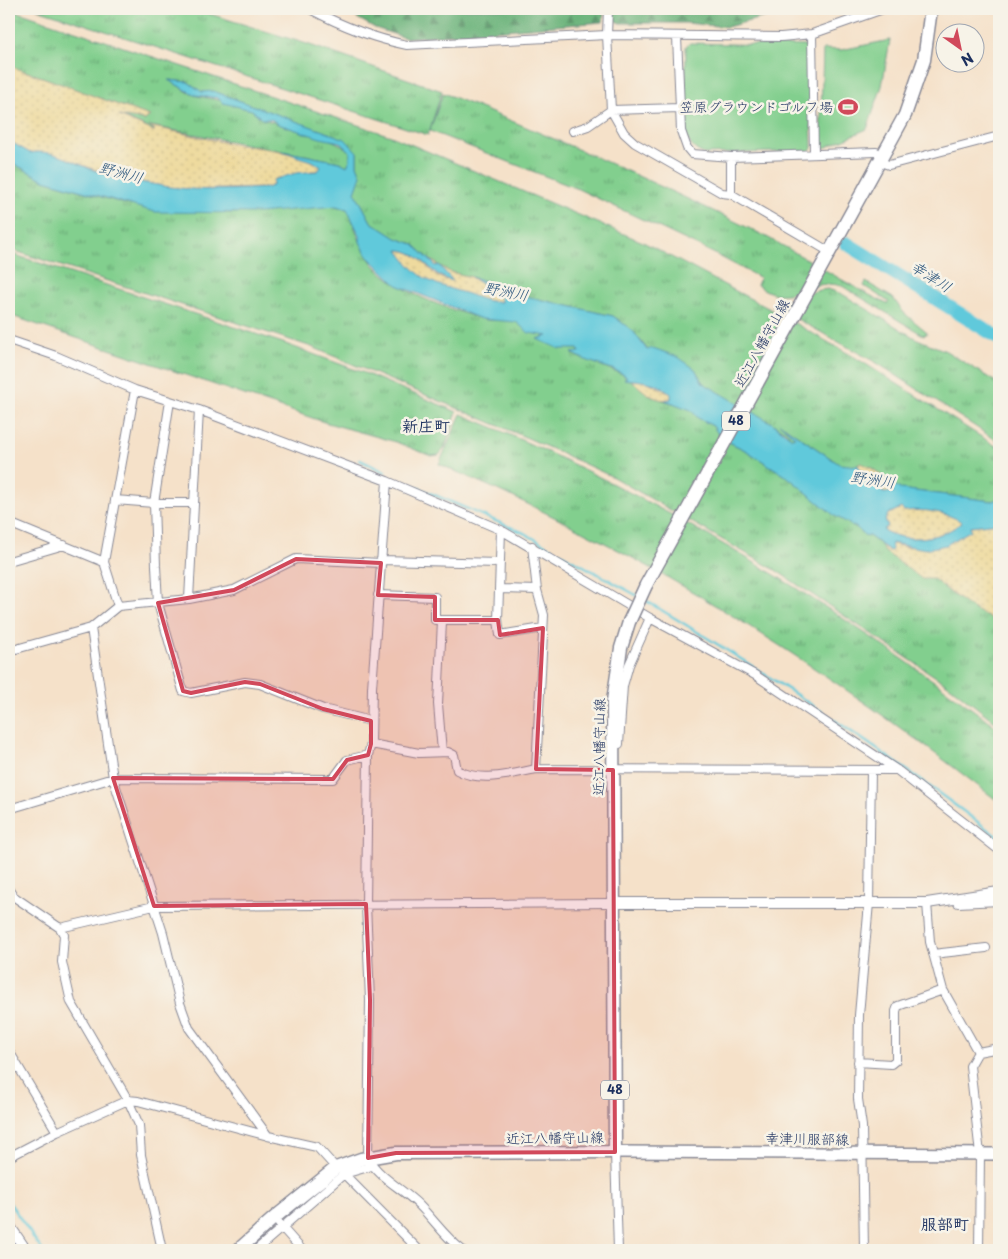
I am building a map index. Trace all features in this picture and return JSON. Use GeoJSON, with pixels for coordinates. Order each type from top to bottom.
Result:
{"type":"FeatureCollection","features":[{"type":"Feature","properties":{"kind":"main road","name":"近江八幡守山線"},"geometry":{"type":"LineString","coordinates":[[238,1250],[278,1222],[340,1171],[348,1162],[370,1162],[396,1153],[615,1152],[613,701],[621,648],[629,622],[647,583],[849,218],[878,157],[905,115],[917,86],[928,43],[931,9]]}},
{"type":"Feature","properties":{"kind":"main road","name":"幸津川服部線"},"geometry":{"type":"LineString","coordinates":[[615,1152],[999,1154]]}},
{"type":"Feature","properties":{"kind":"street"},"geometry":{"type":"LineString","coordinates":[[310,9],[344,28],[379,40],[407,45],[607,35],[781,37],[812,34],[883,9]]}},
{"type":"Feature","properties":{"kind":"street"},"geometry":{"type":"LineString","coordinates":[[608,9],[607,35],[611,110],[624,134],[722,192],[731,194],[830,252]]}},
{"type":"Feature","properties":{"kind":"street"},"geometry":{"type":"LineString","coordinates":[[812,34],[814,154]]}},
{"type":"Feature","properties":{"kind":"street"},"geometry":{"type":"LineString","coordinates":[[677,37],[683,142],[692,154],[731,157],[814,154],[878,157],[889,165],[999,136]]}},
{"type":"Feature","properties":{"kind":"street"},"geometry":{"type":"LineString","coordinates":[[573,131],[588,126],[611,110],[680,108]]}},
{"type":"Feature","properties":{"kind":"street"},"geometry":{"type":"LineString","coordinates":[[731,157],[731,194]]}},
{"type":"Feature","properties":{"kind":"street"},"geometry":{"type":"LineString","coordinates":[[9,340],[56,356],[135,390],[199,410],[387,481],[501,530],[532,546],[550,559],[650,618],[755,675],[897,770],[999,850]]}},
{"type":"Feature","properties":{"kind":"street"},"geometry":{"type":"LineString","coordinates":[[118,606],[104,562],[135,390]]}},
{"type":"Feature","properties":{"kind":"street"},"geometry":{"type":"LineString","coordinates":[[170,401],[154,503],[158,603],[183,691],[191,693],[246,682],[260,684],[323,709],[371,721]]}},
{"type":"Feature","properties":{"kind":"street"},"geometry":{"type":"LineString","coordinates":[[189,599],[199,410]]}},
{"type":"Feature","properties":{"kind":"street"},"geometry":{"type":"LineString","coordinates":[[387,481],[378,595],[371,744],[368,755],[366,904],[370,1000],[370,1162],[376,1171],[418,1204],[451,1242],[462,1250]]}},
{"type":"Feature","properties":{"kind":"street"},"geometry":{"type":"LineString","coordinates":[[115,500],[154,503],[194,502]]}},
{"type":"Feature","properties":{"kind":"street"},"geometry":{"type":"LineString","coordinates":[[9,523],[104,562]]}},
{"type":"Feature","properties":{"kind":"street"},"geometry":{"type":"LineString","coordinates":[[501,530],[498,620],[500,635],[543,628]]}},
{"type":"Feature","properties":{"kind":"street"},"geometry":{"type":"LineString","coordinates":[[9,561],[64,545]]}},
{"type":"Feature","properties":{"kind":"street"},"geometry":{"type":"LineString","coordinates":[[532,546],[536,590],[544,615],[536,769]]}},
{"type":"Feature","properties":{"kind":"street"},"geometry":{"type":"LineString","coordinates":[[9,651],[91,628],[118,606],[189,599],[234,590],[296,560],[499,563]]}},
{"type":"Feature","properties":{"kind":"street"},"geometry":{"type":"LineString","coordinates":[[499,589],[536,590]]}},
{"type":"Feature","properties":{"kind":"street"},"geometry":{"type":"LineString","coordinates":[[378,595],[435,597],[435,620],[498,620]]}},
{"type":"Feature","properties":{"kind":"street"},"geometry":{"type":"LineString","coordinates":[[613,770],[619,758],[623,686],[629,665],[650,618]]}},
{"type":"Feature","properties":{"kind":"street"},"geometry":{"type":"LineString","coordinates":[[442,621],[438,704],[442,752]]}},
{"type":"Feature","properties":{"kind":"street"},"geometry":{"type":"LineString","coordinates":[[91,628],[113,778],[163,933],[180,1003],[190,1028],[268,1136]]}},
{"type":"Feature","properties":{"kind":"street"},"geometry":{"type":"LineString","coordinates":[[371,744],[419,752],[442,752],[454,755],[457,762],[457,770],[462,773],[500,776],[536,769],[897,770]]}},
{"type":"Feature","properties":{"kind":"street"},"geometry":{"type":"LineString","coordinates":[[9,809],[113,778],[333,778],[347,760],[368,755]]}},
{"type":"Feature","properties":{"kind":"street"},"geometry":{"type":"LineString","coordinates":[[864,1250],[862,1126],[858,1099],[858,1062],[859,1015],[869,902],[871,770]]}},
{"type":"Feature","properties":{"kind":"street"},"geometry":{"type":"LineString","coordinates":[[9,890],[13,896],[60,928],[64,935],[62,962],[71,1002],[128,1100],[139,1124],[141,1156],[162,1250]]}},
{"type":"Feature","properties":{"kind":"street"},"geometry":{"type":"LineString","coordinates":[[60,928],[154,906],[927,903],[999,892]]}},
{"type":"Feature","properties":{"kind":"street"},"geometry":{"type":"LineString","coordinates":[[954,900],[958,903],[999,901]]}},
{"type":"Feature","properties":{"kind":"street"},"geometry":{"type":"LineString","coordinates":[[927,903],[930,942],[943,990],[978,1052]]}},
{"type":"Feature","properties":{"kind":"street"},"geometry":{"type":"LineString","coordinates":[[933,954],[986,948]]}},
{"type":"Feature","properties":{"kind":"street"},"geometry":{"type":"LineString","coordinates":[[858,1062],[891,1064],[896,1060],[896,1011],[898,1006],[943,990]]}},
{"type":"Feature","properties":{"kind":"street"},"geometry":{"type":"LineString","coordinates":[[979,1250],[980,1154],[970,1066],[978,1052],[999,1048]]}},
{"type":"Feature","properties":{"kind":"street"},"geometry":{"type":"LineString","coordinates":[[9,1051],[57,1132]]}},
{"type":"Feature","properties":{"kind":"street"},"geometry":{"type":"LineString","coordinates":[[9,1157],[57,1132],[128,1100],[138,1101],[268,1136],[318,1147],[419,1250]]}},
{"type":"Feature","properties":{"kind":"street"},"geometry":{"type":"LineString","coordinates":[[615,1152],[618,1250]]}},
{"type":"Feature","properties":{"kind":"street"},"geometry":{"type":"LineString","coordinates":[[256,1250],[278,1222],[302,1250]]}},
{"type":"Feature","properties":{"kind":"street"},"geometry":{"type":"LineString","coordinates":[[9,1225],[26,1250]]}},
{"type":"Feature","properties":{"kind":"highlighted area"},"geometry":{"type":"Polygon","coordinates":[[[296,559],[381,563],[378,595],[435,597],[435,620],[498,620],[500,635],[543,628],[536,769],[613,770],[615,1152],[396,1153],[368,1158],[370,1000],[366,904],[154,906],[113,778],[333,779],[347,760],[368,755],[371,744],[371,721],[323,709],[260,684],[245,682],[191,693],[183,691],[158,603],[234,590],[296,559]]]}},
{"type":"Feature","properties":{"kind":"green space"},"geometry":{"type":"Polygon","coordinates":[[[9,9],[391,136],[643,242],[768,308],[856,358],[999,448],[999,499],[992,501],[900,489],[872,468],[863,464],[849,466],[839,464],[784,426],[795,437],[792,438],[785,431],[703,383],[695,369],[648,350],[633,331],[613,316],[516,294],[482,280],[450,272],[429,259],[413,244],[396,238],[371,222],[355,192],[361,175],[357,165],[357,152],[344,139],[213,91],[202,92],[188,82],[170,80],[194,95],[240,105],[252,110],[261,118],[334,141],[350,151],[350,160],[347,166],[340,162],[151,126],[155,131],[118,115],[145,120],[149,116],[9,66],[9,9]]]}},
{"type":"Feature","properties":{"kind":"green space"},"geometry":{"type":"Polygon","coordinates":[[[37,9],[194,9],[307,44],[442,91],[428,135],[37,9]]]}},
{"type":"Feature","properties":{"kind":"green space"},"geometry":{"type":"Polygon","coordinates":[[[341,9],[604,9],[603,22],[406,38],[375,28],[341,9]]]}},
{"type":"Feature","properties":{"kind":"green space"},"geometry":{"type":"Polygon","coordinates":[[[613,9],[737,9],[738,11],[819,9],[769,16],[727,27],[686,23],[620,23],[611,19],[613,9]]]}},
{"type":"Feature","properties":{"kind":"green space","name":"笠原グラウンドゴルフ場"},"geometry":{"type":"Polygon","coordinates":[[[890,40],[882,86],[867,129],[820,150],[823,49],[841,50],[890,40]]]}},
{"type":"Feature","properties":{"kind":"green space"},"geometry":{"type":"Polygon","coordinates":[[[690,43],[809,46],[812,148],[809,151],[704,154],[696,150],[689,142],[685,131],[686,46],[690,43]]]}},
{"type":"Feature","properties":{"kind":"green space"},"geometry":{"type":"Polygon","coordinates":[[[443,93],[604,160],[683,196],[793,251],[871,296],[887,304],[889,302],[864,286],[866,282],[893,298],[904,313],[926,331],[927,334],[923,335],[842,286],[818,285],[789,294],[769,292],[757,285],[760,278],[713,253],[578,189],[430,131],[443,93]]]}},
{"type":"Feature","properties":{"kind":"green space"},"geometry":{"type":"Polygon","coordinates":[[[9,161],[44,180],[125,204],[230,213],[336,206],[347,209],[361,244],[369,258],[383,274],[396,283],[423,298],[468,315],[486,320],[516,322],[548,336],[538,339],[560,348],[578,349],[580,352],[572,353],[574,355],[622,374],[627,378],[625,379],[631,380],[650,396],[691,409],[698,418],[713,426],[721,438],[747,451],[789,478],[835,516],[857,528],[864,535],[869,536],[881,545],[884,551],[922,578],[934,579],[973,608],[999,622],[999,725],[951,687],[777,571],[613,477],[530,439],[312,347],[9,249],[9,161]]]}},
{"type":"Feature","properties":{"kind":"green space"},"geometry":{"type":"Polygon","coordinates":[[[9,253],[283,343],[367,374],[457,412],[445,447],[439,455],[431,456],[396,442],[324,422],[9,315],[9,253]]]}},
{"type":"Feature","properties":{"kind":"green space"},"geometry":{"type":"Polygon","coordinates":[[[828,289],[842,294],[915,338],[946,351],[999,384],[999,442],[877,363],[773,306],[774,303],[788,301],[814,291],[828,289]]]}},
{"type":"Feature","properties":{"kind":"green space"},"geometry":{"type":"Polygon","coordinates":[[[461,414],[533,445],[673,515],[807,595],[936,683],[999,729],[999,802],[893,723],[727,612],[611,546],[524,502],[439,464],[461,414]]]}},
{"type":"Feature","properties":{"kind":"sand"},"geometry":{"type":"Polygon","coordinates":[[[9,66],[150,116],[145,120],[119,116],[154,131],[149,126],[228,143],[276,150],[300,156],[321,167],[318,171],[311,171],[267,188],[182,190],[112,176],[55,155],[37,152],[30,153],[9,141],[9,66]]]}},
{"type":"Feature","properties":{"kind":"sand"},"geometry":{"type":"Polygon","coordinates":[[[397,250],[414,255],[436,275],[445,280],[451,278],[446,275],[439,265],[450,272],[471,277],[500,296],[501,302],[471,297],[427,281],[414,271],[397,250]]]}},
{"type":"Feature","properties":{"kind":"sand"},"geometry":{"type":"Polygon","coordinates":[[[642,379],[672,394],[671,399],[665,400],[654,397],[631,380],[642,379]]]}},
{"type":"Feature","properties":{"kind":"sand"},"geometry":{"type":"Polygon","coordinates":[[[860,463],[880,474],[894,492],[888,494],[875,486],[858,466],[860,463]]]}},
{"type":"Feature","properties":{"kind":"sand"},"geometry":{"type":"Polygon","coordinates":[[[901,508],[904,511],[934,511],[949,515],[963,522],[955,528],[924,538],[902,537],[883,530],[888,526],[885,520],[888,514],[901,508]]]}},
{"type":"Feature","properties":{"kind":"sand"},"geometry":{"type":"Polygon","coordinates":[[[999,523],[999,622],[973,608],[934,579],[922,579],[884,551],[881,545],[890,551],[890,543],[905,547],[946,545],[971,530],[970,526],[999,523]]]}},
{"type":"Feature","properties":{"kind":"water","name":"野洲川"},"geometry":{"type":"Polygon","coordinates":[[[168,80],[188,82],[202,92],[213,91],[345,139],[357,152],[357,165],[361,175],[355,192],[371,222],[396,238],[413,244],[436,266],[439,265],[453,281],[445,279],[413,254],[398,250],[413,269],[428,280],[483,300],[501,302],[500,296],[471,277],[516,294],[613,316],[633,331],[647,350],[653,348],[678,357],[695,369],[703,383],[772,423],[792,438],[795,437],[779,423],[839,464],[858,466],[883,493],[894,492],[886,480],[900,489],[992,501],[999,499],[999,523],[970,526],[971,530],[946,545],[926,549],[891,543],[892,550],[890,551],[869,536],[864,535],[857,528],[835,516],[789,478],[747,451],[721,438],[713,426],[698,418],[691,410],[665,400],[671,399],[671,394],[661,386],[649,382],[624,379],[627,377],[572,353],[580,352],[578,349],[560,349],[537,339],[548,336],[529,333],[516,322],[481,319],[397,285],[369,258],[360,242],[360,236],[347,209],[336,206],[259,213],[155,212],[44,180],[9,161],[9,141],[30,153],[39,152],[56,155],[96,171],[124,179],[167,187],[224,190],[267,188],[273,185],[273,180],[296,173],[318,171],[321,167],[314,162],[282,151],[340,162],[347,166],[350,160],[350,151],[340,142],[320,138],[278,124],[271,119],[262,119],[252,110],[223,103],[218,98],[195,95],[168,80]],[[901,508],[888,514],[885,520],[888,526],[883,530],[902,537],[924,538],[945,532],[962,522],[948,515],[934,512],[904,511],[901,508]]]}},
{"type":"Feature","properties":{"kind":"waterway","name":"幸津川"},"geometry":{"type":"LineString","coordinates":[[846,243],[999,338]]}},
{"type":"Feature","properties":{"kind":"waterway"},"geometry":{"type":"LineString","coordinates":[[360,460],[385,472]]}},
{"type":"Feature","properties":{"kind":"waterway"},"geometry":{"type":"LineString","coordinates":[[409,484],[524,533],[636,595]]}},
{"type":"Feature","properties":{"kind":"waterway"},"geometry":{"type":"LineString","coordinates":[[643,599],[780,684],[869,743],[999,838]]}},
{"type":"Feature","properties":{"kind":"waterway"},"geometry":{"type":"LineString","coordinates":[[9,1202],[42,1250]]}},
{"type":"Feature","properties":{"kind":"place","name":"笠原グラウンドゴルフ場"},"geometry":{"type":"Point","coordinates":[848,107]}},
{"type":"Feature","properties":{"kind":"district","name":"新庄町"},"geometry":{"type":"Point","coordinates":[426,426]}},
{"type":"Feature","properties":{"kind":"district","name":"服部町"},"geometry":{"type":"Point","coordinates":[945,1224]}}]}
